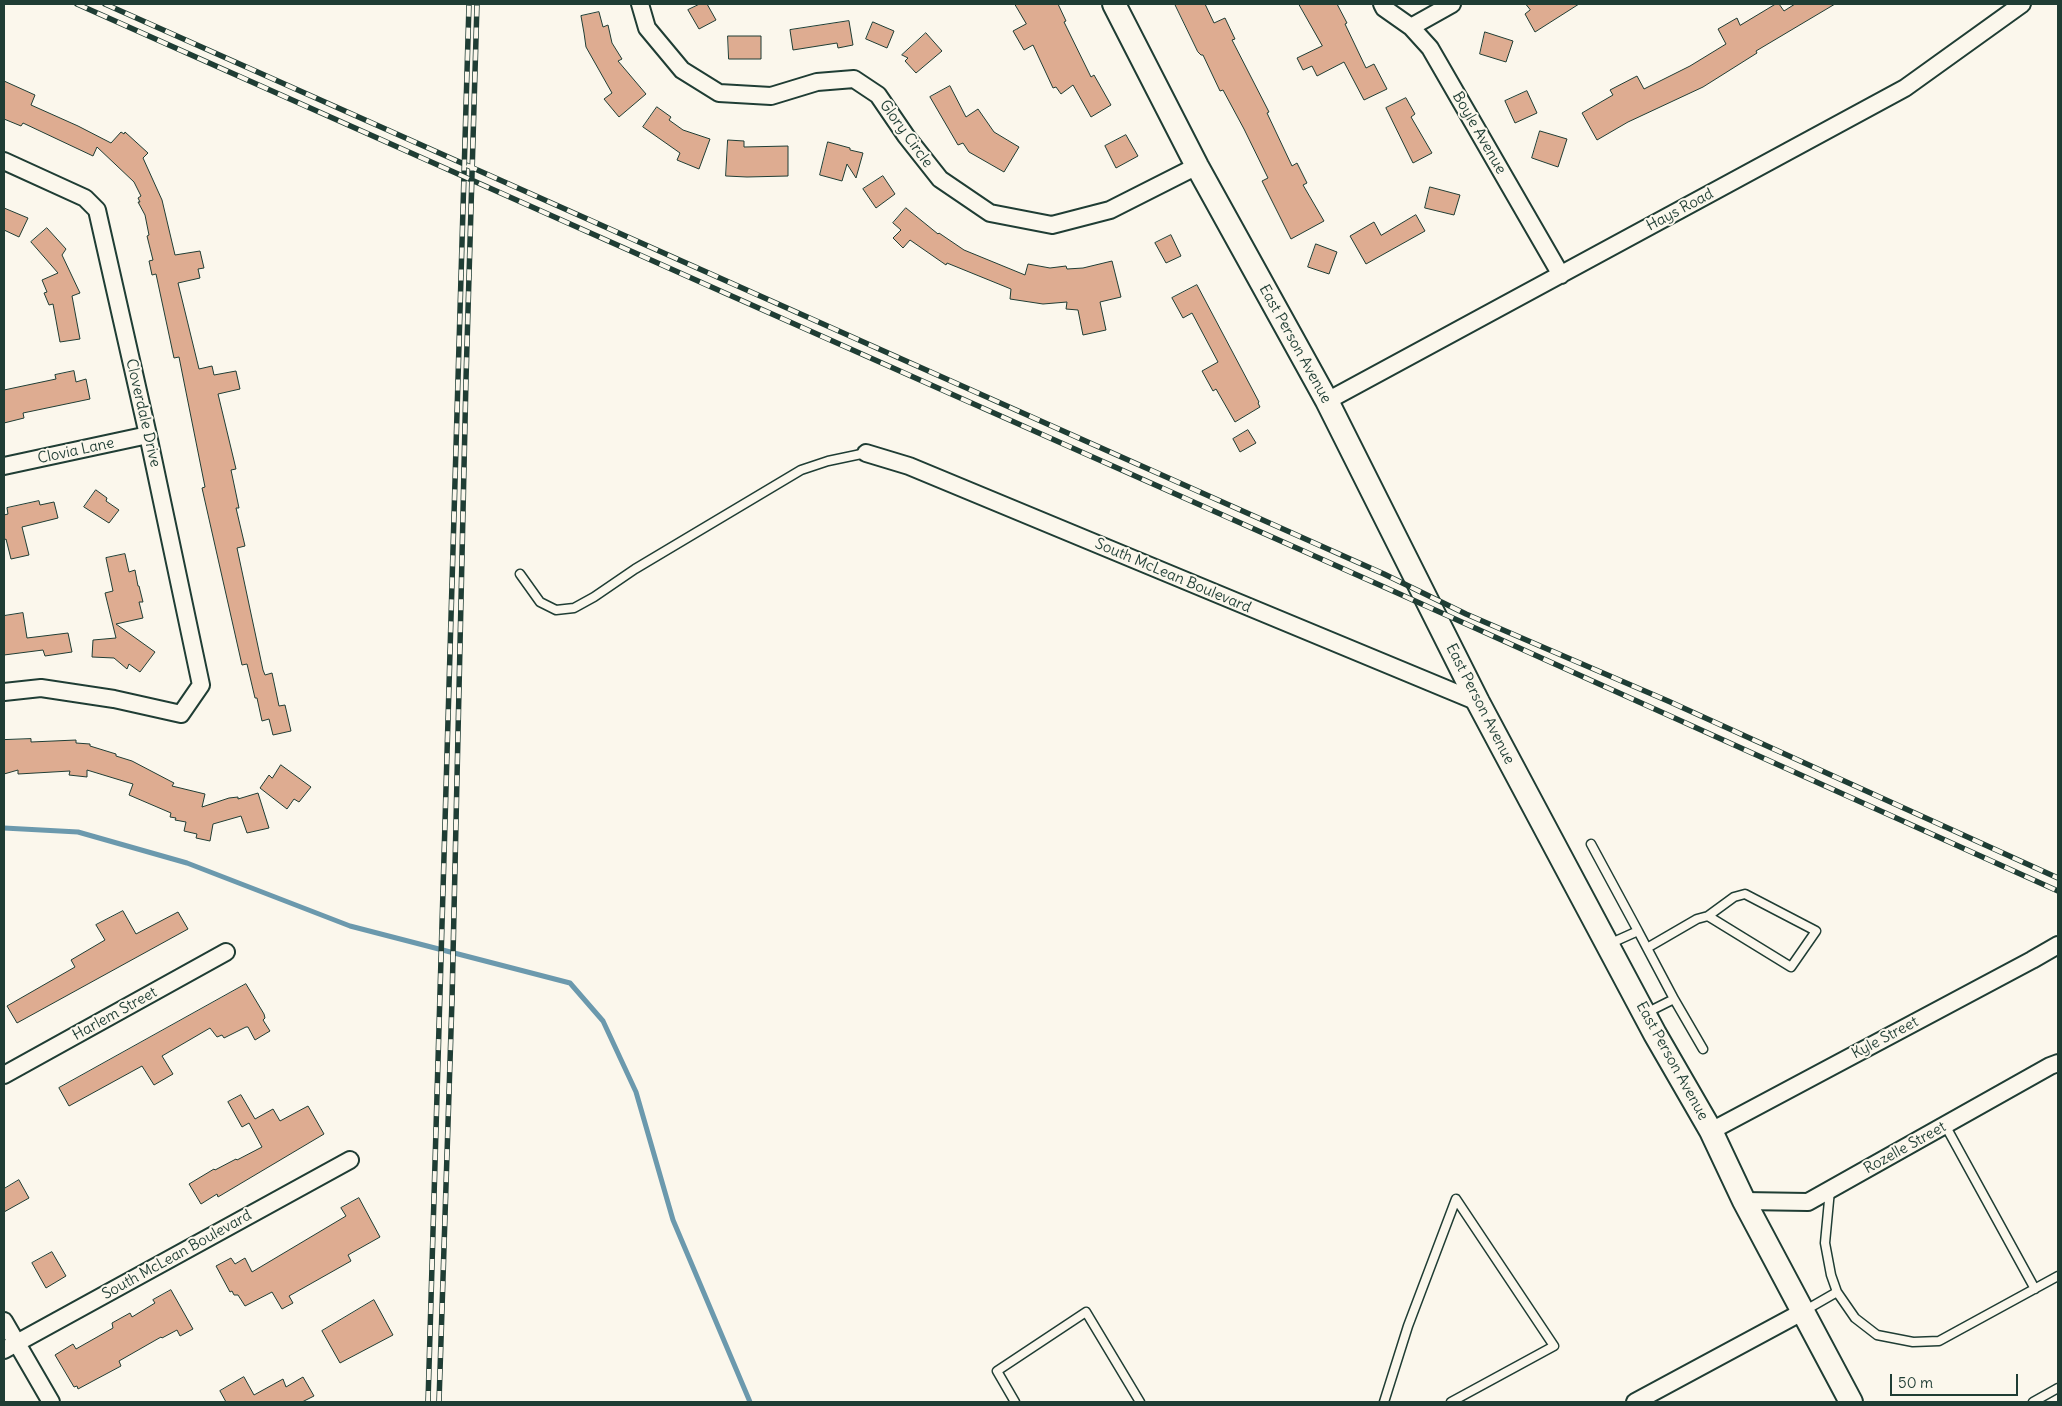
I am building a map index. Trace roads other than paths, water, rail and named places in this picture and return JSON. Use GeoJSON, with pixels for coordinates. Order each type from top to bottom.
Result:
{"type":"FeatureCollection","features":[{"type":"Feature","properties":{"kind":"main road","name":"East Person Avenue"},"geometry":{"type":"LineString","coordinates":[[1114,4],[1197,166],[1327,401],[1478,702],[1644,1014],[1711,1131],[1744,1201],[1851,1402]]}},
{"type":"Feature","properties":{"kind":"street","name":"Glory Circle"},"geometry":{"type":"LineString","coordinates":[[640,4],[647,28],[682,70],[719,92],[771,96],[817,82],[854,79],[878,95],[906,136],[940,179],[990,213],[1052,225],[1110,210],[1197,166]]}},
{"type":"Feature","properties":{"kind":"street","name":"Boyle Avenue"},"geometry":{"type":"LineString","coordinates":[[1382,4],[1384,8],[1411,27],[1430,48],[1561,275]]}},
{"type":"Feature","properties":{"kind":"street"},"geometry":{"type":"LineString","coordinates":[[1411,27],[1452,4]]}},
{"type":"Feature","properties":{"kind":"street","name":"Hays Road"},"geometry":{"type":"LineString","coordinates":[[1327,401],[1905,88],[2022,4]]}},
{"type":"Feature","properties":{"kind":"street","name":"Cloverdale Drive"},"geometry":{"type":"LineString","coordinates":[[4,161],[85,198],[97,210],[148,435],[201,685],[181,714],[114,698],[41,688],[4,692]]}},
{"type":"Feature","properties":{"kind":"street","name":"Clovia Lane"},"geometry":{"type":"LineString","coordinates":[[4,466],[148,435]]}},
{"type":"Feature","properties":{"kind":"street","name":"South McLean Boulevard"},"geometry":{"type":"LineString","coordinates":[[866,453],[918,470],[1478,702]]}},
{"type":"Feature","properties":{"kind":"street","name":"Kyle Street"},"geometry":{"type":"LineString","coordinates":[[1711,1131],[2015,970],[2058,945]]}},
{"type":"Feature","properties":{"kind":"street","name":"Harlem Street"},"geometry":{"type":"LineString","coordinates":[[4,1075],[226,952]]}},
{"type":"Feature","properties":{"kind":"street","name":"Rozelle Street"},"geometry":{"type":"LineString","coordinates":[[1744,1201],[1808,1202],[2058,1063]]}},
{"type":"Feature","properties":{"kind":"street","name":"South McLean Boulevard"},"geometry":{"type":"LineString","coordinates":[[10,1347],[350,1160]]}},
{"type":"Feature","properties":{"kind":"street"},"geometry":{"type":"LineString","coordinates":[[1635,1402],[1804,1311]]}},
{"type":"Feature","properties":{"kind":"street"},"geometry":{"type":"LineString","coordinates":[[4,1321],[10,1347],[51,1402]]}},
{"type":"Feature","properties":{"kind":"lane"},"geometry":{"type":"LineString","coordinates":[[520,574],[540,602],[556,610],[574,608],[643,564],[801,470],[828,461],[866,453]]}},
{"type":"Feature","properties":{"kind":"lane"},"geometry":{"type":"LineString","coordinates":[[1591,844],[1702,1050]]}},
{"type":"Feature","properties":{"kind":"lane"},"geometry":{"type":"LineString","coordinates":[[1647,948],[1697,919],[1708,916],[1734,897],[1745,894],[1816,931],[1792,967],[1708,916]]}},
{"type":"Feature","properties":{"kind":"lane"},"geometry":{"type":"LineString","coordinates":[[1608,945],[1638,931]]}},
{"type":"Feature","properties":{"kind":"lane"},"geometry":{"type":"LineString","coordinates":[[1644,1014],[1674,999]]}},
{"type":"Feature","properties":{"kind":"lane"},"geometry":{"type":"LineString","coordinates":[[1945,1125],[2036,1289]]}},
{"type":"Feature","properties":{"kind":"lane"},"geometry":{"type":"LineString","coordinates":[[1830,1190],[1825,1243],[1831,1275],[1837,1292],[1855,1318],[1877,1335],[1913,1342],[1939,1341],[2058,1276]]}},
{"type":"Feature","properties":{"kind":"lane"},"geometry":{"type":"LineString","coordinates":[[1384,1402],[1408,1326],[1456,1199],[1554,1346],[1451,1402]]}},
{"type":"Feature","properties":{"kind":"lane"},"geometry":{"type":"LineString","coordinates":[[1804,1311],[1837,1292]]}},
{"type":"Feature","properties":{"kind":"lane"},"geometry":{"type":"LineString","coordinates":[[1016,1402],[997,1371],[1086,1312],[1140,1402]]}},
{"type":"Feature","properties":{"kind":"lane"},"geometry":{"type":"LineString","coordinates":[[2033,1402],[2058,1388]]}},
{"type":"Feature","properties":{"kind":"waterway"},"geometry":{"type":"LineString","coordinates":[[4,828],[78,832],[187,863],[350,926],[570,983],[603,1021],[636,1092],[673,1220],[750,1402]]}},
{"type":"Feature","properties":{"kind":"railway"},"geometry":{"type":"LineString","coordinates":[[77,4],[1393,591],[2058,891]]}},
{"type":"Feature","properties":{"kind":"railway"},"geometry":{"type":"LineString","coordinates":[[105,4],[1384,574],[1466,614],[1668,701],[2058,878]]}},
{"type":"Feature","properties":{"kind":"railway"},"geometry":{"type":"LineString","coordinates":[[428,1402],[469,4]]}},
{"type":"Feature","properties":{"kind":"railway"},"geometry":{"type":"LineString","coordinates":[[439,1402],[452,1000],[466,379],[477,4]]}}]}
